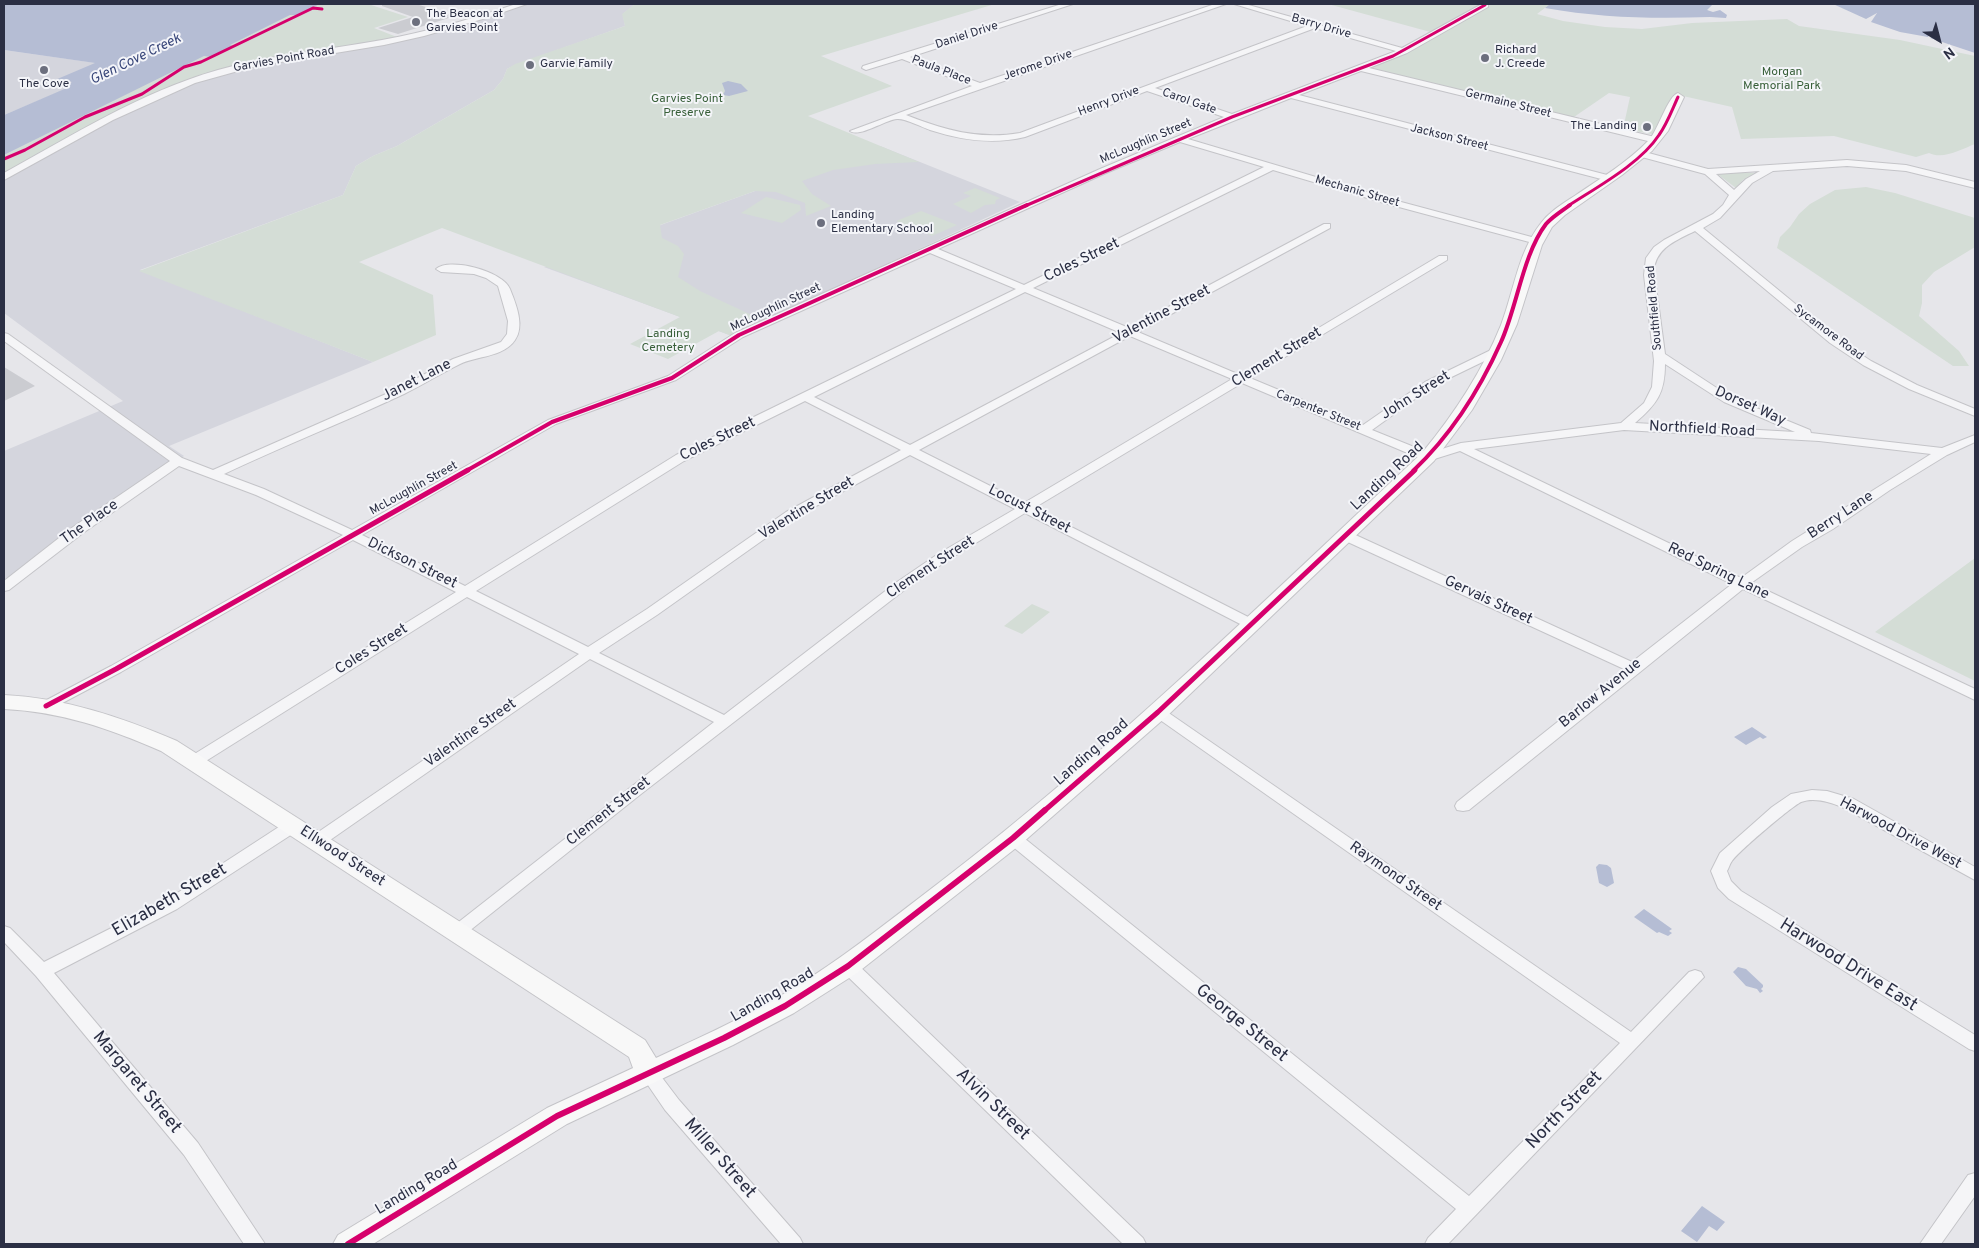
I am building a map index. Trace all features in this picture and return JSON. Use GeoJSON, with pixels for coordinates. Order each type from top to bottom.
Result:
{"type":"FeatureCollection","features":[{"type":"Feature","properties":{"kind":"street","name":"Garvies Point Road"},"geometry":{"type":"LineString","coordinates":[[4,177],[116,116],[194,80],[252,64],[364,46],[442,30],[523,4]]}},
{"type":"Feature","properties":{"kind":"street","name":"Daniel Drive"},"geometry":{"type":"LineString","coordinates":[[866,68],[1069,4]]}},
{"type":"Feature","properties":{"kind":"street","name":"Jerome Drive"},"geometry":{"type":"LineString","coordinates":[[854,131],[1222,4]]}},
{"type":"Feature","properties":{"kind":"street","name":"Barry Drive"},"geometry":{"type":"LineString","coordinates":[[1238,4],[1404,50]]}},
{"type":"Feature","properties":{"kind":"street","name":"McLoughlin Street"},"geometry":{"type":"LineString","coordinates":[[46,706],[116,669],[552,422],[672,378],[739,335],[1103,171],[1235,116],[1404,50],[1485,5]]}},
{"type":"Feature","properties":{"kind":"street","name":"Henry Drive"},"geometry":{"type":"LineString","coordinates":[[899,116],[955,136],[999,139],[1022,135],[1316,25]]}},
{"type":"Feature","properties":{"kind":"street","name":"Paula Place"},"geometry":{"type":"LineString","coordinates":[[903,56],[980,86]]}},
{"type":"Feature","properties":{"kind":"street","name":"Germaine Street"},"geometry":{"type":"LineString","coordinates":[[1360,68],[1656,140]]}},
{"type":"Feature","properties":{"kind":"street","name":"Carol Gate"},"geometry":{"type":"LineString","coordinates":[[1152,86],[1235,116]]}},
{"type":"Feature","properties":{"kind":"street","name":"Jackson Street"},"geometry":{"type":"LineString","coordinates":[[1290,95],[1608,178]]}},
{"type":"Feature","properties":{"kind":"street","name":"Landing Road"},"geometry":{"type":"LineString","coordinates":[[358,1242],[557,1116],[724,1038],[785,1006],[848,966],[1013,838],[1158,712],[1428,457],[1449,432],[1480,383],[1497,351],[1514,310],[1536,241],[1546,225],[1656,140],[1678,97]]}},
{"type":"Feature","properties":{"kind":"street","name":"Mechanic Street"},"geometry":{"type":"LineString","coordinates":[[1180,139],[1387,201],[1536,241]]}},
{"type":"Feature","properties":{"kind":"street"},"geometry":{"type":"LineString","coordinates":[[1640,154],[1708,172],[1826,163],[1876,164],[1926,172],[1975,185]]}},
{"type":"Feature","properties":{"kind":"street","name":"Coles Street"},"geometry":{"type":"LineString","coordinates":[[193,762],[661,469],[1271,167]]}},
{"type":"Feature","properties":{"kind":"street","name":"Southfield Road"},"geometry":{"type":"LineString","coordinates":[[1624,426],[1654,398],[1659,382],[1659,354],[1650,284],[1651,259],[1664,244],[1721,214],[1734,195],[1749,181],[1772,168]]}},
{"type":"Feature","properties":{"kind":"street"},"geometry":{"type":"LineString","coordinates":[[1708,172],[1734,195]]}},
{"type":"Feature","properties":{"kind":"street","name":"Valentine Street"},"geometry":{"type":"LineString","coordinates":[[317,841],[790,516],[1327,226]]}},
{"type":"Feature","properties":{"kind":"street","name":"Sycamore Road"},"geometry":{"type":"LineString","coordinates":[[1696,228],[1834,341],[1913,387],[1975,413]]}},
{"type":"Feature","properties":{"kind":"street","name":"Carpenter Street"},"geometry":{"type":"LineString","coordinates":[[930,250],[1428,457]]}},
{"type":"Feature","properties":{"kind":"street","name":"Clement Street"},"geometry":{"type":"LineString","coordinates":[[457,932],[902,585],[943,557],[1443,258]]}},
{"type":"Feature","properties":{"kind":"street","name":"Janet Lane"},"geometry":{"type":"LineString","coordinates":[[212,475],[391,396],[458,361],[497,348],[510,339],[514,332],[514,324],[503,285],[483,274],[468,270],[440,269]]}},
{"type":"Feature","properties":{"kind":"street","name":"Dickson Street"},"geometry":{"type":"LineString","coordinates":[[4,336],[178,462],[260,492],[352,535],[726,722]]}},
{"type":"Feature","properties":{"kind":"street","name":"John Street"},"geometry":{"type":"LineString","coordinates":[[1364,430],[1429,384],[1497,351]]}},
{"type":"Feature","properties":{"kind":"street","name":"Dorset Way"},"geometry":{"type":"LineString","coordinates":[[1659,354],[1728,400],[1818,437]]}},
{"type":"Feature","properties":{"kind":"street","name":"Locust Street"},"geometry":{"type":"LineString","coordinates":[[806,397],[1251,624]]}},
{"type":"Feature","properties":{"kind":"street","name":"Northfield Road"},"geometry":{"type":"LineString","coordinates":[[1428,457],[1461,447],[1624,426],[1686,428],[1818,437],[1943,452]]}},
{"type":"Feature","properties":{"kind":"street"},"geometry":{"type":"LineString","coordinates":[[1943,452],[1975,438]]}},
{"type":"Feature","properties":{"kind":"street","name":"Red Spring Lane"},"geometry":{"type":"LineString","coordinates":[[1461,447],[1741,584],[1975,695]]}},
{"type":"Feature","properties":{"kind":"street","name":"Berry Lane"},"geometry":{"type":"LineString","coordinates":[[1741,584],[1797,544],[1943,452]]}},
{"type":"Feature","properties":{"kind":"street","name":"The Place"},"geometry":{"type":"LineString","coordinates":[[4,587],[78,530],[178,462]]}},
{"type":"Feature","properties":{"kind":"street","name":"Gervais Street"},"geometry":{"type":"LineString","coordinates":[[1344,535],[1633,668]]}},
{"type":"Feature","properties":{"kind":"street","name":"Barlow Avenue"},"geometry":{"type":"LineString","coordinates":[[1463,806],[1717,600],[1741,584]]}},
{"type":"Feature","properties":{"kind":"street","name":"Ellwood Street"},"geometry":{"type":"LineString","coordinates":[[4,702],[46,706],[129,729],[169,746],[636,1047],[640,1051],[648,1072]]}},
{"type":"Feature","properties":{"kind":"street","name":"Raymond Street"},"geometry":{"type":"LineString","coordinates":[[1158,712],[1632,1042]]}},
{"type":"Feature","properties":{"kind":"street","name":"Harwood Drive West"},"geometry":{"type":"LineString","coordinates":[[1724,884],[1719,871],[1726,857],[1778,811],[1796,798],[1812,795],[1827,796],[1848,803],[1975,874]]}},
{"type":"Feature","properties":{"kind":"street","name":"Elizabeth Street"},"geometry":{"type":"LineString","coordinates":[[42,971],[171,905],[294,825]]}},
{"type":"Feature","properties":{"kind":"street","name":"George Street"},"geometry":{"type":"LineString","coordinates":[[1013,838],[1470,1209]]}},
{"type":"Feature","properties":{"kind":"street","name":"Harwood Drive East"},"geometry":{"type":"LineString","coordinates":[[1724,884],[1735,896],[1975,1044]]}},
{"type":"Feature","properties":{"kind":"street","name":"Margaret Street"},"geometry":{"type":"LineString","coordinates":[[4,932],[42,971],[191,1149],[254,1244]]}},
{"type":"Feature","properties":{"kind":"street","name":"Alvin Street"},"geometry":{"type":"LineString","coordinates":[[848,966],[1136,1244]]}},
{"type":"Feature","properties":{"kind":"street","name":"North Street"},"geometry":{"type":"LineString","coordinates":[[1435,1244],[1695,977]]}},
{"type":"Feature","properties":{"kind":"street","name":"Miller Street"},"geometry":{"type":"LineString","coordinates":[[648,1072],[672,1105],[793,1244]]}},
{"type":"Feature","properties":{"kind":"street"},"geometry":{"type":"LineString","coordinates":[[1930,1244],[1975,1181]]}},
{"type":"Feature","properties":{"kind":"shaded area"},"geometry":{"type":"Polygon","coordinates":[[[524,4],[635,4],[623,14],[625,26],[507,69],[503,79],[494,90],[397,146],[373,156],[356,166],[343,195],[140,270],[373,362],[169,446],[184,456],[4,584],[4,451],[123,401],[4,313],[4,176],[156,97],[229,70],[356,48],[486,16],[524,4]]]}},
{"type":"Feature","properties":{"kind":"shaded area"},"geometry":{"type":"Polygon","coordinates":[[[4,50],[96,63],[71,87],[4,115],[4,50]]]}},
{"type":"Feature","properties":{"kind":"shaded area","name":"Landing Elementary School"},"geometry":{"type":"Polygon","coordinates":[[[880,146],[1020,202],[732,336],[544,267],[880,146]]]}},
{"type":"Feature","properties":{"kind":"green space"},"geometry":{"type":"Polygon","coordinates":[[[313,4],[368,4],[408,17],[374,28],[402,39],[252,64],[203,78],[89,130],[4,176],[4,155],[289,12],[313,4]]]}},
{"type":"Feature","properties":{"kind":"green space","name":"Garvies Point Preserve"},"geometry":{"type":"Polygon","coordinates":[[[635,4],[995,4],[821,56],[892,86],[808,116],[919,162],[875,164],[833,170],[802,181],[812,194],[831,206],[806,216],[805,203],[776,192],[755,191],[660,225],[662,238],[678,246],[684,254],[678,277],[700,291],[756,317],[732,336],[719,331],[668,359],[630,344],[680,317],[442,228],[359,262],[433,295],[436,335],[373,362],[139,271],[343,195],[356,166],[373,156],[397,146],[494,90],[503,79],[507,69],[515,64],[625,26],[622,14],[635,4]]]}},
{"type":"Feature","properties":{"kind":"green space","name":"Morgan Memorial Park"},"geometry":{"type":"Polygon","coordinates":[[[1328,4],[1550,4],[1537,14],[1563,21],[1605,27],[1642,29],[1692,23],[1787,19],[1799,26],[1900,40],[1975,56],[1975,144],[1946,155],[1929,153],[1916,157],[1834,136],[1741,139],[1732,107],[1674,94],[1652,134],[1623,129],[1630,97],[1609,93],[1571,119],[1362,68],[1434,33],[1328,4]]]}},
{"type":"Feature","properties":{"kind":"green space"},"geometry":{"type":"Polygon","coordinates":[[[1716,173],[1758,173],[1743,180],[1736,188],[1716,173]]]}},
{"type":"Feature","properties":{"kind":"green space"},"geometry":{"type":"Polygon","coordinates":[[[1866,187],[1895,193],[1975,218],[1975,247],[1934,272],[1922,285],[1922,303],[1919,316],[1959,351],[1969,366],[1953,366],[1777,248],[1780,237],[1810,204],[1835,190],[1866,187]]]}},
{"type":"Feature","properties":{"kind":"green space"},"geometry":{"type":"Polygon","coordinates":[[[975,188],[1000,198],[996,200],[995,204],[985,205],[971,213],[953,204],[971,196],[963,193],[975,188]]]}},
{"type":"Feature","properties":{"kind":"green space"},"geometry":{"type":"Polygon","coordinates":[[[766,197],[800,205],[801,210],[782,223],[741,213],[766,197]]]}},
{"type":"Feature","properties":{"kind":"green space"},"geometry":{"type":"Polygon","coordinates":[[[921,211],[957,225],[932,236],[896,221],[921,211]]]}},
{"type":"Feature","properties":{"kind":"green space"},"geometry":{"type":"Polygon","coordinates":[[[1975,558],[1975,681],[1875,632],[1975,558]]]}},
{"type":"Feature","properties":{"kind":"green space"},"geometry":{"type":"Polygon","coordinates":[[[1032,604],[1050,612],[1022,634],[1004,626],[1032,604]]]}},
{"type":"Feature","properties":{"kind":"water","name":"Glen Cove Creek"},"geometry":{"type":"Polygon","coordinates":[[[4,4],[320,4],[296,15],[290,15],[230,45],[234,46],[211,57],[204,56],[4,155],[4,115],[69,87],[66,86],[72,82],[55,80],[95,63],[4,50],[4,4]]]}},
{"type":"Feature","properties":{"kind":"water"},"geometry":{"type":"Polygon","coordinates":[[[1550,4],[1713,4],[1707,10],[1713,12],[1720,10],[1727,15],[1726,18],[1607,16],[1545,8],[1550,4]]]}},
{"type":"Feature","properties":{"kind":"water"},"geometry":{"type":"Polygon","coordinates":[[[1833,4],[1975,4],[1975,53],[1930,38],[1937,31],[1933,31],[1928,37],[1900,32],[1871,22],[1877,13],[1866,19],[1833,4]]]}},
{"type":"Feature","properties":{"kind":"water"},"geometry":{"type":"Polygon","coordinates":[[[728,81],[741,84],[748,91],[729,96],[723,95],[725,91],[722,83],[728,81]]]}},
{"type":"Feature","properties":{"kind":"water"},"geometry":{"type":"Polygon","coordinates":[[[1752,727],[1767,737],[1763,739],[1760,737],[1746,745],[1734,737],[1752,727]]]}},
{"type":"Feature","properties":{"kind":"water"},"geometry":{"type":"Polygon","coordinates":[[[1599,864],[1607,865],[1611,868],[1614,883],[1607,887],[1599,883],[1596,867],[1599,864]]]}},
{"type":"Feature","properties":{"kind":"water"},"geometry":{"type":"Polygon","coordinates":[[[1644,909],[1672,929],[1669,931],[1672,933],[1668,936],[1657,933],[1634,917],[1644,909]]]}},
{"type":"Feature","properties":{"kind":"water"},"geometry":{"type":"Polygon","coordinates":[[[1738,967],[1746,969],[1763,985],[1761,989],[1763,991],[1760,993],[1757,989],[1746,986],[1733,972],[1738,967]]]}},
{"type":"Feature","properties":{"kind":"water"},"geometry":{"type":"Polygon","coordinates":[[[1702,1206],[1725,1222],[1717,1231],[1709,1226],[1697,1242],[1681,1231],[1702,1206]]]}},
{"type":"Feature","properties":{"kind":"building","name":"The Beacon at Garvies Point"},"geometry":{"type":"Polygon","coordinates":[[[382,4],[416,4],[455,16],[398,34],[378,28],[413,17],[382,6],[382,4]]]}},
{"type":"Feature","properties":{"kind":"building"},"geometry":{"type":"Polygon","coordinates":[[[4,367],[35,386],[4,401],[4,367]]]}},
{"type":"Feature","properties":{"kind":"cycle path"},"geometry":{"type":"LineString","coordinates":[[46,706],[116,669],[552,422],[672,378],[739,335],[1103,171],[1232,117],[1393,56],[1485,5]]}},
{"type":"Feature","properties":{"kind":"cycle path"},"geometry":{"type":"LineString","coordinates":[[4,159],[25,150],[85,117],[142,94],[184,67],[201,62],[313,8],[322,9]]}},
{"type":"Feature","properties":{"kind":"cycle path"},"geometry":{"type":"LineString","coordinates":[[348,1244],[557,1116],[724,1038],[785,1006],[848,966],[1013,838],[1158,712],[1428,457],[1452,427],[1474,394],[1493,360],[1509,324],[1535,245],[1546,225],[1560,212],[1647,149],[1662,131],[1678,97]]}},
{"type":"Feature","properties":{"kind":"place","name":"The Beacon at Garvies Point"},"geometry":{"type":"Point","coordinates":[416,22]}},
{"type":"Feature","properties":{"kind":"place","name":"Richard J. Creede"},"geometry":{"type":"Point","coordinates":[1485,58]}},
{"type":"Feature","properties":{"kind":"place","name":"Garvie Family"},"geometry":{"type":"Point","coordinates":[530,65]}},
{"type":"Feature","properties":{"kind":"place","name":"The Cove"},"geometry":{"type":"Point","coordinates":[44,70]}},
{"type":"Feature","properties":{"kind":"place","name":"The Landing"},"geometry":{"type":"Point","coordinates":[1647,127]}},
{"type":"Feature","properties":{"kind":"place","name":"Landing Elementary School"},"geometry":{"type":"Point","coordinates":[821,223]}},
{"type":"Feature","properties":{"kind":"park label","name":"Landing Cemetery"},"geometry":{"type":"Point","coordinates":[668,342]}}]}
